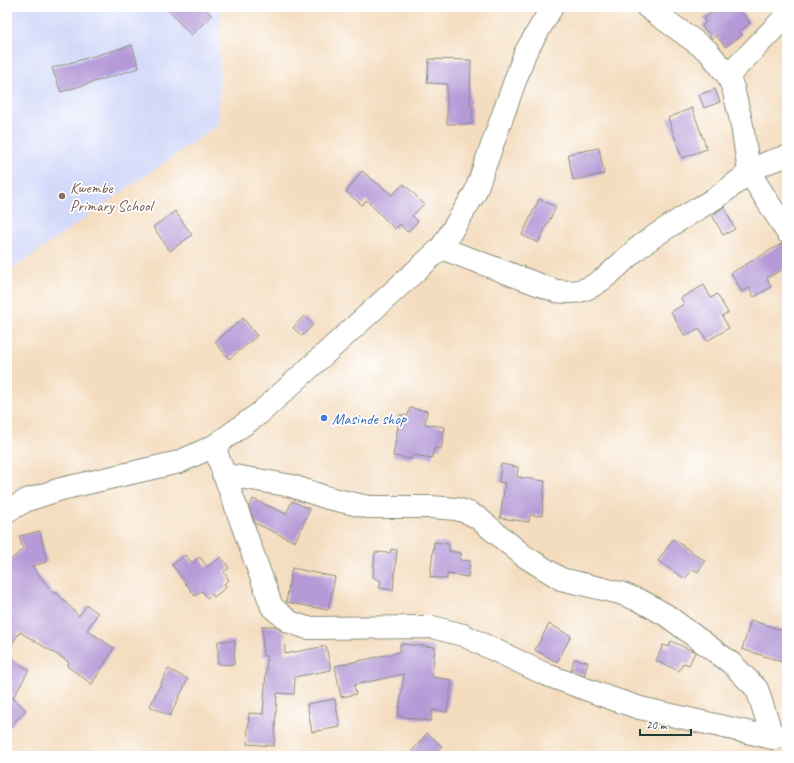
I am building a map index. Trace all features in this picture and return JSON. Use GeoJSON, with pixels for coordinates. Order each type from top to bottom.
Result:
{"type":"FeatureCollection","features":[{"type":"Feature","properties":{"kind":"street"},"geometry":{"type":"LineString","coordinates":[[7,511],[27,500],[61,489],[179,462],[214,446],[260,413],[441,248],[476,193],[525,53],[552,7]]}},
{"type":"Feature","properties":{"kind":"street"},"geometry":{"type":"LineString","coordinates":[[647,7],[708,50],[728,76],[733,88],[742,124],[749,172],[787,232]]}},
{"type":"Feature","properties":{"kind":"street"},"geometry":{"type":"LineString","coordinates":[[728,76],[787,15]]}},
{"type":"Feature","properties":{"kind":"street"},"geometry":{"type":"LineString","coordinates":[[441,248],[556,291],[582,291],[594,285],[638,247],[676,220],[717,196],[749,172],[768,161],[787,157]]}},
{"type":"Feature","properties":{"kind":"street"},"geometry":{"type":"LineString","coordinates":[[214,446],[272,607],[290,622],[307,628],[432,627],[463,634],[547,675],[625,703],[780,736]]}},
{"type":"Feature","properties":{"kind":"street"},"geometry":{"type":"LineString","coordinates":[[223,474],[292,486],[328,498],[368,507],[431,507],[457,509],[469,513],[478,518],[524,556],[561,579],[620,593],[643,602],[672,619],[730,662],[757,689],[780,736]]}},
{"type":"Feature","properties":{"kind":"shaded area","name":"Kwembe Primary School"},"geometry":{"type":"Polygon","coordinates":[[[7,7],[219,7],[220,13],[219,124],[10,271],[7,268],[7,7]]]}},
{"type":"Feature","properties":{"kind":"building"},"geometry":{"type":"Polygon","coordinates":[[[165,7],[204,7],[212,16],[191,35],[165,7]]]}},
{"type":"Feature","properties":{"kind":"building"},"geometry":{"type":"Polygon","coordinates":[[[719,7],[738,7],[750,23],[740,31],[742,35],[725,47],[716,35],[712,39],[702,26],[706,22],[703,19],[719,7]]]}},
{"type":"Feature","properties":{"kind":"building"},"geometry":{"type":"Polygon","coordinates":[[[132,45],[139,68],[61,92],[52,68],[132,45]]]}},
{"type":"Feature","properties":{"kind":"building"},"geometry":{"type":"Polygon","coordinates":[[[429,59],[471,60],[470,106],[472,106],[472,124],[447,124],[447,84],[427,83],[429,59]]]}},
{"type":"Feature","properties":{"kind":"building"},"geometry":{"type":"Polygon","coordinates":[[[715,89],[720,102],[704,108],[699,95],[715,89]]]}},
{"type":"Feature","properties":{"kind":"building"},"geometry":{"type":"Polygon","coordinates":[[[692,108],[707,149],[682,158],[668,118],[692,108]]]}},
{"type":"Feature","properties":{"kind":"building"},"geometry":{"type":"Polygon","coordinates":[[[599,148],[604,174],[573,180],[568,154],[599,148]]]}},
{"type":"Feature","properties":{"kind":"building"},"geometry":{"type":"Polygon","coordinates":[[[362,171],[392,195],[404,184],[424,204],[412,216],[418,221],[407,232],[400,224],[395,229],[366,200],[362,205],[346,192],[362,171]]]}},
{"type":"Feature","properties":{"kind":"building"},"geometry":{"type":"Polygon","coordinates":[[[539,199],[556,207],[538,243],[522,235],[539,199]]]}},
{"type":"Feature","properties":{"kind":"building"},"geometry":{"type":"Polygon","coordinates":[[[724,207],[735,229],[723,235],[712,215],[724,207]]]}},
{"type":"Feature","properties":{"kind":"building"},"geometry":{"type":"Polygon","coordinates":[[[175,211],[192,235],[170,251],[153,227],[175,211]]]}},
{"type":"Feature","properties":{"kind":"building"},"geometry":{"type":"Polygon","coordinates":[[[783,243],[787,244],[787,267],[767,278],[771,287],[754,297],[749,288],[742,292],[731,273],[783,243]]]}},
{"type":"Feature","properties":{"kind":"building"},"geometry":{"type":"Polygon","coordinates":[[[704,285],[711,298],[717,294],[728,313],[722,316],[729,328],[707,341],[699,328],[685,336],[671,312],[684,304],[681,298],[704,285]]]}},
{"type":"Feature","properties":{"kind":"building"},"geometry":{"type":"Polygon","coordinates":[[[304,316],[313,325],[302,336],[293,328],[304,316]]]}},
{"type":"Feature","properties":{"kind":"building"},"geometry":{"type":"Polygon","coordinates":[[[243,318],[257,336],[229,359],[215,342],[243,318]]]}},
{"type":"Feature","properties":{"kind":"building"},"geometry":{"type":"Polygon","coordinates":[[[410,408],[427,411],[425,424],[445,427],[441,449],[434,448],[432,458],[413,455],[412,459],[393,456],[400,415],[408,416],[410,408]]]}},
{"type":"Feature","properties":{"kind":"building"},"geometry":{"type":"Polygon","coordinates":[[[501,464],[518,467],[517,477],[545,481],[542,516],[530,515],[529,522],[500,518],[505,483],[499,482],[501,464]]]}},
{"type":"Feature","properties":{"kind":"building"},"geometry":{"type":"Polygon","coordinates":[[[253,499],[286,514],[292,501],[310,509],[295,542],[255,523],[249,507],[253,499]]]}},
{"type":"Feature","properties":{"kind":"building"},"geometry":{"type":"Polygon","coordinates":[[[40,531],[47,562],[32,566],[54,594],[56,592],[79,616],[87,605],[98,613],[87,630],[114,648],[92,684],[67,666],[69,662],[20,632],[7,651],[7,563],[23,549],[19,536],[40,531]]]}},
{"type":"Feature","properties":{"kind":"building"},"geometry":{"type":"Polygon","coordinates":[[[673,539],[705,561],[698,572],[693,569],[685,579],[658,561],[673,539]]]}},
{"type":"Feature","properties":{"kind":"building"},"geometry":{"type":"Polygon","coordinates":[[[434,542],[449,544],[449,551],[461,553],[460,560],[470,561],[468,577],[447,574],[447,579],[430,577],[434,542]]]}},
{"type":"Feature","properties":{"kind":"building"},"geometry":{"type":"Polygon","coordinates":[[[391,549],[397,550],[393,590],[379,588],[381,581],[373,577],[375,552],[390,553],[391,549]]]}},
{"type":"Feature","properties":{"kind":"building"},"geometry":{"type":"Polygon","coordinates":[[[185,555],[192,563],[200,557],[207,567],[221,557],[229,568],[224,572],[229,580],[224,584],[227,587],[214,597],[212,594],[207,598],[202,591],[195,596],[172,565],[185,555]]]}},
{"type":"Feature","properties":{"kind":"building"},"geometry":{"type":"Polygon","coordinates":[[[292,568],[335,577],[328,610],[286,602],[292,568]]]}},
{"type":"Feature","properties":{"kind":"building"},"geometry":{"type":"Polygon","coordinates":[[[751,620],[787,632],[787,649],[783,662],[742,649],[751,620]]]}},
{"type":"Feature","properties":{"kind":"building"},"geometry":{"type":"Polygon","coordinates":[[[549,624],[571,636],[557,662],[535,650],[549,624]]]}},
{"type":"Feature","properties":{"kind":"building"},"geometry":{"type":"Polygon","coordinates":[[[262,626],[275,626],[284,633],[285,654],[326,646],[331,670],[295,677],[294,694],[277,693],[274,746],[247,744],[249,713],[263,714],[267,656],[263,656],[262,626]]]}},
{"type":"Feature","properties":{"kind":"building"},"geometry":{"type":"Polygon","coordinates":[[[218,641],[235,641],[234,665],[218,664],[218,641]]]}},
{"type":"Feature","properties":{"kind":"building"},"geometry":{"type":"Polygon","coordinates":[[[671,641],[695,652],[689,665],[683,663],[679,671],[656,661],[663,645],[669,647],[671,641]]]}},
{"type":"Feature","properties":{"kind":"building"},"geometry":{"type":"Polygon","coordinates":[[[400,644],[435,647],[432,677],[452,680],[447,712],[432,710],[431,721],[398,716],[404,674],[354,685],[356,694],[341,697],[335,666],[400,652],[400,644]]]}},
{"type":"Feature","properties":{"kind":"building"},"geometry":{"type":"Polygon","coordinates":[[[7,656],[29,670],[13,698],[26,710],[7,730],[7,656]]]}},
{"type":"Feature","properties":{"kind":"building"},"geometry":{"type":"Polygon","coordinates":[[[574,659],[588,662],[584,675],[571,671],[574,659]]]}},
{"type":"Feature","properties":{"kind":"building"},"geometry":{"type":"Polygon","coordinates":[[[168,669],[188,679],[170,716],[150,706],[168,669]]]}},
{"type":"Feature","properties":{"kind":"building"},"geometry":{"type":"Polygon","coordinates":[[[335,699],[340,727],[312,732],[307,704],[335,699]]]}},
{"type":"Feature","properties":{"kind":"building"},"geometry":{"type":"Polygon","coordinates":[[[427,733],[442,746],[433,756],[408,756],[427,733]]]}},
{"type":"Feature","properties":{"kind":"place","name":"Kwembe Primary School"},"geometry":{"type":"Point","coordinates":[62,196]}},
{"type":"Feature","properties":{"kind":"place","name":"Masinde shop"},"geometry":{"type":"Point","coordinates":[324,418]}}]}
